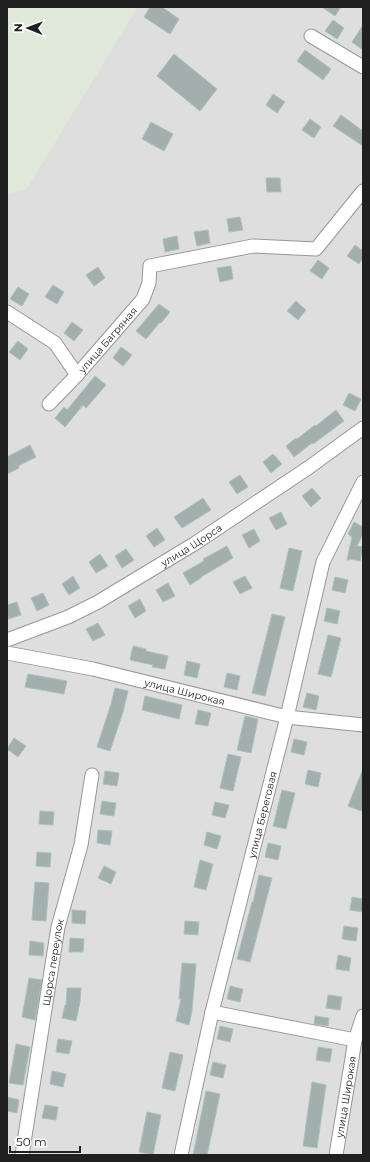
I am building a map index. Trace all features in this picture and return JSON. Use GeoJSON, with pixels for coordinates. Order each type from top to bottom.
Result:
{"type":"FeatureCollection","features":[{"type":"Feature","properties":{"kind":"street"},"geometry":{"type":"LineString","coordinates":[[311,36],[363,67]]}},
{"type":"Feature","properties":{"kind":"street","name":"улица Багряная"},"geometry":{"type":"LineString","coordinates":[[49,404],[77,375],[143,299],[149,283],[150,266],[253,246],[316,249],[363,191]]}},
{"type":"Feature","properties":{"kind":"street"},"geometry":{"type":"LineString","coordinates":[[7,312],[55,343],[77,375]]}},
{"type":"Feature","properties":{"kind":"street","name":"улица Щорса"},"geometry":{"type":"LineString","coordinates":[[7,640],[68,617],[98,602],[194,544],[308,468],[363,428]]}},
{"type":"Feature","properties":{"kind":"street","name":"улица Береговая"},"geometry":{"type":"LineString","coordinates":[[182,1155],[212,1012],[287,717],[323,562],[363,482]]}},
{"type":"Feature","properties":{"kind":"street","name":"улица Широкая"},"geometry":{"type":"LineString","coordinates":[[7,653],[93,669],[287,717],[363,725]]}},
{"type":"Feature","properties":{"kind":"street","name":"Щорса переулок"},"geometry":{"type":"LineString","coordinates":[[22,1154],[58,927],[81,845],[92,775]]}},
{"type":"Feature","properties":{"kind":"street"},"geometry":{"type":"LineString","coordinates":[[212,1012],[355,1040]]}},
{"type":"Feature","properties":{"kind":"street","name":"улица Широкая"},"geometry":{"type":"LineString","coordinates":[[336,1155],[355,1040],[363,1016]]}},
{"type":"Feature","properties":{"kind":"shaded area"},"geometry":{"type":"Polygon","coordinates":[[[7,7],[363,7],[363,1155],[7,1155],[7,7]]]}},
{"type":"Feature","properties":{"kind":"shaded area"},"geometry":{"type":"Polygon","coordinates":[[[7,7],[138,7],[26,190],[7,194],[7,7]]]}},
{"type":"Feature","properties":{"kind":"building"},"geometry":{"type":"Polygon","coordinates":[[[150,7],[162,7],[179,19],[170,34],[144,17],[150,7]]]}},
{"type":"Feature","properties":{"kind":"building"},"geometry":{"type":"Polygon","coordinates":[[[322,7],[341,7],[335,16],[322,7]]]}},
{"type":"Feature","properties":{"kind":"building"},"geometry":{"type":"Polygon","coordinates":[[[333,20],[344,28],[337,39],[325,31],[333,20]]]}},
{"type":"Feature","properties":{"kind":"building"},"geometry":{"type":"Polygon","coordinates":[[[363,25],[363,50],[352,42],[363,25]]]}},
{"type":"Feature","properties":{"kind":"building"},"geometry":{"type":"Polygon","coordinates":[[[305,50],[331,69],[323,80],[297,61],[305,50]]]}},
{"type":"Feature","properties":{"kind":"building"},"geometry":{"type":"Polygon","coordinates":[[[174,54],[217,89],[200,111],[157,76],[174,54]]]}},
{"type":"Feature","properties":{"kind":"building"},"geometry":{"type":"Polygon","coordinates":[[[273,94],[285,102],[277,113],[266,105],[273,94]]]}},
{"type":"Feature","properties":{"kind":"building"},"geometry":{"type":"Polygon","coordinates":[[[341,115],[363,131],[363,146],[333,126],[341,115]]]}},
{"type":"Feature","properties":{"kind":"building"},"geometry":{"type":"Polygon","coordinates":[[[310,119],[321,127],[314,138],[302,130],[310,119]]]}},
{"type":"Feature","properties":{"kind":"building"},"geometry":{"type":"Polygon","coordinates":[[[151,122],[173,134],[164,151],[142,139],[151,122]]]}},
{"type":"Feature","properties":{"kind":"building"},"geometry":{"type":"Polygon","coordinates":[[[266,178],[280,178],[281,192],[267,192],[266,178]]]}},
{"type":"Feature","properties":{"kind":"building"},"geometry":{"type":"Polygon","coordinates":[[[240,217],[243,230],[229,232],[227,219],[240,217]]]}},
{"type":"Feature","properties":{"kind":"building"},"geometry":{"type":"Polygon","coordinates":[[[208,230],[210,243],[197,246],[194,232],[208,230]]]}},
{"type":"Feature","properties":{"kind":"building"},"geometry":{"type":"Polygon","coordinates":[[[177,236],[179,249],[165,252],[163,239],[177,236]]]}},
{"type":"Feature","properties":{"kind":"building"},"geometry":{"type":"Polygon","coordinates":[[[355,245],[363,251],[363,258],[359,264],[347,256],[355,245]]]}},
{"type":"Feature","properties":{"kind":"building"},"geometry":{"type":"Polygon","coordinates":[[[318,260],[329,268],[322,279],[310,271],[318,260]]]}},
{"type":"Feature","properties":{"kind":"building"},"geometry":{"type":"Polygon","coordinates":[[[231,266],[233,279],[220,282],[217,268],[231,266]]]}},
{"type":"Feature","properties":{"kind":"building"},"geometry":{"type":"Polygon","coordinates":[[[98,267],[105,278],[94,286],[86,275],[98,267]]]}},
{"type":"Feature","properties":{"kind":"building"},"geometry":{"type":"Polygon","coordinates":[[[53,285],[64,292],[57,304],[45,297],[53,285]]]}},
{"type":"Feature","properties":{"kind":"building"},"geometry":{"type":"Polygon","coordinates":[[[18,287],[29,294],[22,306],[10,299],[18,287]]]}},
{"type":"Feature","properties":{"kind":"building"},"geometry":{"type":"Polygon","coordinates":[[[296,301],[306,310],[298,320],[287,311],[296,301]]]}},
{"type":"Feature","properties":{"kind":"building"},"geometry":{"type":"Polygon","coordinates":[[[159,304],[170,312],[146,339],[136,331],[159,304]]]}},
{"type":"Feature","properties":{"kind":"building"},"geometry":{"type":"Polygon","coordinates":[[[72,322],[83,330],[74,341],[64,333],[72,322]]]}},
{"type":"Feature","properties":{"kind":"building"},"geometry":{"type":"Polygon","coordinates":[[[18,341],[28,349],[20,360],[9,352],[18,341]]]}},
{"type":"Feature","properties":{"kind":"building"},"geometry":{"type":"Polygon","coordinates":[[[121,347],[132,355],[123,366],[113,358],[121,347]]]}},
{"type":"Feature","properties":{"kind":"building"},"geometry":{"type":"Polygon","coordinates":[[[95,376],[106,385],[86,408],[83,405],[65,427],[55,418],[64,407],[67,410],[95,376]]]}},
{"type":"Feature","properties":{"kind":"building"},"geometry":{"type":"Polygon","coordinates":[[[349,393],[361,399],[355,411],[343,405],[349,393]]]}},
{"type":"Feature","properties":{"kind":"building"},"geometry":{"type":"Polygon","coordinates":[[[336,410],[344,421],[294,457],[286,446],[315,425],[316,426],[336,410]]]}},
{"type":"Feature","properties":{"kind":"building"},"geometry":{"type":"Polygon","coordinates":[[[30,445],[36,457],[18,466],[19,468],[7,474],[7,457],[30,445]]]}},
{"type":"Feature","properties":{"kind":"building"},"geometry":{"type":"Polygon","coordinates":[[[273,454],[282,464],[271,473],[263,462],[273,454]]]}},
{"type":"Feature","properties":{"kind":"building"},"geometry":{"type":"Polygon","coordinates":[[[240,475],[248,487],[237,494],[229,482],[240,475]]]}},
{"type":"Feature","properties":{"kind":"building"},"geometry":{"type":"Polygon","coordinates":[[[312,488],[321,498],[311,507],[302,496],[312,488]]]}},
{"type":"Feature","properties":{"kind":"building"},"geometry":{"type":"Polygon","coordinates":[[[203,498],[211,510],[182,528],[174,517],[203,498]]]}},
{"type":"Feature","properties":{"kind":"building"},"geometry":{"type":"Polygon","coordinates":[[[281,512],[287,524],[276,530],[269,518],[281,512]]]}},
{"type":"Feature","properties":{"kind":"building"},"geometry":{"type":"Polygon","coordinates":[[[354,522],[363,527],[363,534],[357,546],[363,547],[360,561],[350,559],[347,560],[352,537],[348,534],[354,522]]]}},
{"type":"Feature","properties":{"kind":"building"},"geometry":{"type":"Polygon","coordinates":[[[157,528],[165,540],[154,547],[146,536],[157,528]]]}},
{"type":"Feature","properties":{"kind":"building"},"geometry":{"type":"Polygon","coordinates":[[[254,529],[260,541],[249,548],[242,535],[254,529]]]}},
{"type":"Feature","properties":{"kind":"building"},"geometry":{"type":"Polygon","coordinates":[[[227,546],[233,558],[190,585],[183,573],[204,561],[203,559],[227,546]]]}},
{"type":"Feature","properties":{"kind":"building"},"geometry":{"type":"Polygon","coordinates":[[[289,548],[302,551],[293,591],[280,588],[289,548]]]}},
{"type":"Feature","properties":{"kind":"building"},"geometry":{"type":"Polygon","coordinates":[[[126,549],[134,560],[122,568],[115,556],[126,549]]]}},
{"type":"Feature","properties":{"kind":"building"},"geometry":{"type":"Polygon","coordinates":[[[100,554],[108,566],[96,573],[89,562],[100,554]]]}},
{"type":"Feature","properties":{"kind":"building"},"geometry":{"type":"Polygon","coordinates":[[[73,576],[80,588],[69,595],[62,584],[73,576]]]}},
{"type":"Feature","properties":{"kind":"building"},"geometry":{"type":"Polygon","coordinates":[[[245,576],[252,588],[240,594],[233,582],[245,576]]]}},
{"type":"Feature","properties":{"kind":"building"},"geometry":{"type":"Polygon","coordinates":[[[335,577],[348,580],[345,593],[332,590],[335,577]]]}},
{"type":"Feature","properties":{"kind":"building"},"geometry":{"type":"Polygon","coordinates":[[[168,583],[175,596],[163,602],[156,590],[168,583]]]}},
{"type":"Feature","properties":{"kind":"building"},"geometry":{"type":"Polygon","coordinates":[[[43,593],[49,605],[37,611],[31,598],[43,593]]]}},
{"type":"Feature","properties":{"kind":"building"},"geometry":{"type":"Polygon","coordinates":[[[140,599],[146,611],[135,618],[128,606],[140,599]]]}},
{"type":"Feature","properties":{"kind":"building"},"geometry":{"type":"Polygon","coordinates":[[[17,602],[21,615],[8,619],[7,605],[17,602]]]}},
{"type":"Feature","properties":{"kind":"building"},"geometry":{"type":"Polygon","coordinates":[[[327,608],[340,611],[337,624],[324,621],[327,608]]]}},
{"type":"Feature","properties":{"kind":"building"},"geometry":{"type":"Polygon","coordinates":[[[272,614],[285,617],[265,696],[252,693],[272,614]]]}},
{"type":"Feature","properties":{"kind":"building"},"geometry":{"type":"Polygon","coordinates":[[[98,623],[105,635],[93,641],[86,629],[98,623]]]}},
{"type":"Feature","properties":{"kind":"building"},"geometry":{"type":"Polygon","coordinates":[[[328,635],[341,638],[331,677],[318,674],[328,635]]]}},
{"type":"Feature","properties":{"kind":"building"},"geometry":{"type":"Polygon","coordinates":[[[133,646],[146,649],[146,651],[168,656],[165,669],[152,667],[153,665],[130,660],[133,646]]]}},
{"type":"Feature","properties":{"kind":"building"},"geometry":{"type":"Polygon","coordinates":[[[187,661],[200,664],[197,678],[184,675],[187,661]]]}},
{"type":"Feature","properties":{"kind":"building"},"geometry":{"type":"Polygon","coordinates":[[[227,673],[240,676],[237,690],[224,687],[227,673]]]}},
{"type":"Feature","properties":{"kind":"building"},"geometry":{"type":"Polygon","coordinates":[[[28,674],[67,681],[64,694],[25,687],[28,674]]]}},
{"type":"Feature","properties":{"kind":"building"},"geometry":{"type":"Polygon","coordinates":[[[115,688],[128,691],[123,712],[110,751],[97,747],[115,688]]]}},
{"type":"Feature","properties":{"kind":"building"},"geometry":{"type":"Polygon","coordinates":[[[307,693],[319,696],[316,710],[303,707],[307,693]]]}},
{"type":"Feature","properties":{"kind":"building"},"geometry":{"type":"Polygon","coordinates":[[[145,696],[182,705],[179,719],[142,710],[145,696]]]}},
{"type":"Feature","properties":{"kind":"building"},"geometry":{"type":"Polygon","coordinates":[[[198,710],[211,713],[208,726],[195,724],[198,710]]]}},
{"type":"Feature","properties":{"kind":"building"},"geometry":{"type":"Polygon","coordinates":[[[245,716],[258,719],[251,753],[237,750],[245,716]]]}},
{"type":"Feature","properties":{"kind":"building"},"geometry":{"type":"Polygon","coordinates":[[[14,738],[26,746],[18,757],[7,749],[14,738]]]}},
{"type":"Feature","properties":{"kind":"building"},"geometry":{"type":"Polygon","coordinates":[[[294,739],[307,742],[304,755],[291,752],[294,739]]]}},
{"type":"Feature","properties":{"kind":"building"},"geometry":{"type":"Polygon","coordinates":[[[228,754],[241,757],[233,791],[220,788],[228,754]]]}},
{"type":"Feature","properties":{"kind":"building"},"geometry":{"type":"Polygon","coordinates":[[[363,769],[363,806],[361,811],[348,806],[363,769]]]}},
{"type":"Feature","properties":{"kind":"building"},"geometry":{"type":"Polygon","coordinates":[[[308,770],[321,773],[318,787],[305,784],[308,770]]]}},
{"type":"Feature","properties":{"kind":"building"},"geometry":{"type":"Polygon","coordinates":[[[105,771],[119,773],[117,786],[103,784],[105,771]]]}},
{"type":"Feature","properties":{"kind":"building"},"geometry":{"type":"Polygon","coordinates":[[[282,790],[295,793],[286,829],[273,826],[282,790]]]}},
{"type":"Feature","properties":{"kind":"building"},"geometry":{"type":"Polygon","coordinates":[[[102,801],[116,803],[114,816],[100,814],[102,801]]]}},
{"type":"Feature","properties":{"kind":"building"},"geometry":{"type":"Polygon","coordinates":[[[215,802],[229,805],[225,818],[212,815],[215,802]]]}},
{"type":"Feature","properties":{"kind":"building"},"geometry":{"type":"Polygon","coordinates":[[[40,811],[54,812],[53,825],[39,824],[40,811]]]}},
{"type":"Feature","properties":{"kind":"building"},"geometry":{"type":"Polygon","coordinates":[[[98,830],[112,831],[110,845],[97,843],[98,830]]]}},
{"type":"Feature","properties":{"kind":"building"},"geometry":{"type":"Polygon","coordinates":[[[207,832],[221,836],[217,849],[204,845],[207,832]]]}},
{"type":"Feature","properties":{"kind":"building"},"geometry":{"type":"Polygon","coordinates":[[[268,843],[281,846],[278,860],[265,857],[268,843]]]}},
{"type":"Feature","properties":{"kind":"building"},"geometry":{"type":"Polygon","coordinates":[[[37,852],[51,853],[50,867],[36,866],[37,852]]]}},
{"type":"Feature","properties":{"kind":"building"},"geometry":{"type":"Polygon","coordinates":[[[200,860],[213,864],[206,890],[194,887],[200,860]]]}},
{"type":"Feature","properties":{"kind":"building"},"geometry":{"type":"Polygon","coordinates":[[[104,866],[116,872],[111,884],[98,878],[104,866]]]}},
{"type":"Feature","properties":{"kind":"building"},"geometry":{"type":"Polygon","coordinates":[[[259,875],[272,878],[250,962],[237,959],[259,875]]]}},
{"type":"Feature","properties":{"kind":"building"},"geometry":{"type":"Polygon","coordinates":[[[35,882],[49,883],[46,921],[32,920],[35,882]]]}},
{"type":"Feature","properties":{"kind":"building"},"geometry":{"type":"Polygon","coordinates":[[[352,897],[363,899],[363,912],[350,910],[352,897]]]}},
{"type":"Feature","properties":{"kind":"building"},"geometry":{"type":"Polygon","coordinates":[[[72,910],[86,911],[85,924],[72,923],[72,910]]]}},
{"type":"Feature","properties":{"kind":"building"},"geometry":{"type":"Polygon","coordinates":[[[185,921],[199,922],[198,935],[184,934],[185,921]]]}},
{"type":"Feature","properties":{"kind":"building"},"geometry":{"type":"Polygon","coordinates":[[[344,926],[358,928],[356,941],[342,939],[344,926]]]}},
{"type":"Feature","properties":{"kind":"building"},"geometry":{"type":"Polygon","coordinates":[[[70,938],[84,939],[83,952],[69,952],[70,938]]]}},
{"type":"Feature","properties":{"kind":"building"},"geometry":{"type":"Polygon","coordinates":[[[30,941],[44,943],[43,956],[29,955],[30,941]]]}},
{"type":"Feature","properties":{"kind":"building"},"geometry":{"type":"Polygon","coordinates":[[[338,955],[351,958],[349,971],[336,969],[338,955]]]}},
{"type":"Feature","properties":{"kind":"building"},"geometry":{"type":"Polygon","coordinates":[[[182,963],[196,964],[192,1011],[189,1025],[176,1021],[181,999],[179,999],[182,963]]]}},
{"type":"Feature","properties":{"kind":"building"},"geometry":{"type":"Polygon","coordinates":[[[29,978],[42,980],[35,1020],[22,1017],[29,978]]]}},
{"type":"Feature","properties":{"kind":"building"},"geometry":{"type":"Polygon","coordinates":[[[230,986],[243,989],[240,1002],[227,999],[230,986]]]}},
{"type":"Feature","properties":{"kind":"building"},"geometry":{"type":"Polygon","coordinates":[[[67,988],[81,988],[76,1021],[62,1018],[66,1005],[67,988]]]}},
{"type":"Feature","properties":{"kind":"building"},"geometry":{"type":"Polygon","coordinates":[[[328,995],[342,997],[340,1010],[326,1008],[328,995]]]}},
{"type":"Feature","properties":{"kind":"building"},"geometry":{"type":"Polygon","coordinates":[[[315,1016],[329,1018],[328,1026],[314,1024],[315,1016]]]}},
{"type":"Feature","properties":{"kind":"building"},"geometry":{"type":"Polygon","coordinates":[[[220,1026],[233,1029],[230,1042],[217,1039],[220,1026]]]}},
{"type":"Feature","properties":{"kind":"building"},"geometry":{"type":"Polygon","coordinates":[[[58,1039],[72,1041],[69,1054],[56,1052],[58,1039]]]}},
{"type":"Feature","properties":{"kind":"building"},"geometry":{"type":"Polygon","coordinates":[[[16,1044],[30,1047],[23,1085],[9,1083],[16,1044]]]}},
{"type":"Feature","properties":{"kind":"building"},"geometry":{"type":"Polygon","coordinates":[[[318,1047],[332,1049],[330,1062],[316,1060],[318,1047]]]}},
{"type":"Feature","properties":{"kind":"building"},"geometry":{"type":"Polygon","coordinates":[[[170,1052],[183,1055],[175,1091],[162,1088],[170,1052]]]}},
{"type":"Feature","properties":{"kind":"building"},"geometry":{"type":"Polygon","coordinates":[[[213,1062],[226,1065],[223,1078],[210,1075],[213,1062]]]}},
{"type":"Feature","properties":{"kind":"building"},"geometry":{"type":"Polygon","coordinates":[[[52,1071],[66,1074],[63,1087],[50,1084],[52,1071]]]}},
{"type":"Feature","properties":{"kind":"building"},"geometry":{"type":"Polygon","coordinates":[[[312,1082],[326,1085],[317,1148],[303,1146],[312,1082]]]}},
{"type":"Feature","properties":{"kind":"building"},"geometry":{"type":"Polygon","coordinates":[[[206,1091],[220,1094],[207,1155],[193,1155],[206,1091]]]}},
{"type":"Feature","properties":{"kind":"building"},"geometry":{"type":"Polygon","coordinates":[[[7,1097],[19,1100],[17,1113],[7,1111],[7,1097]]]}},
{"type":"Feature","properties":{"kind":"building"},"geometry":{"type":"Polygon","coordinates":[[[45,1105],[58,1107],[56,1120],[42,1118],[45,1105]]]}},
{"type":"Feature","properties":{"kind":"building"},"geometry":{"type":"Polygon","coordinates":[[[147,1112],[161,1115],[153,1155],[139,1152],[147,1112]]]}}]}
